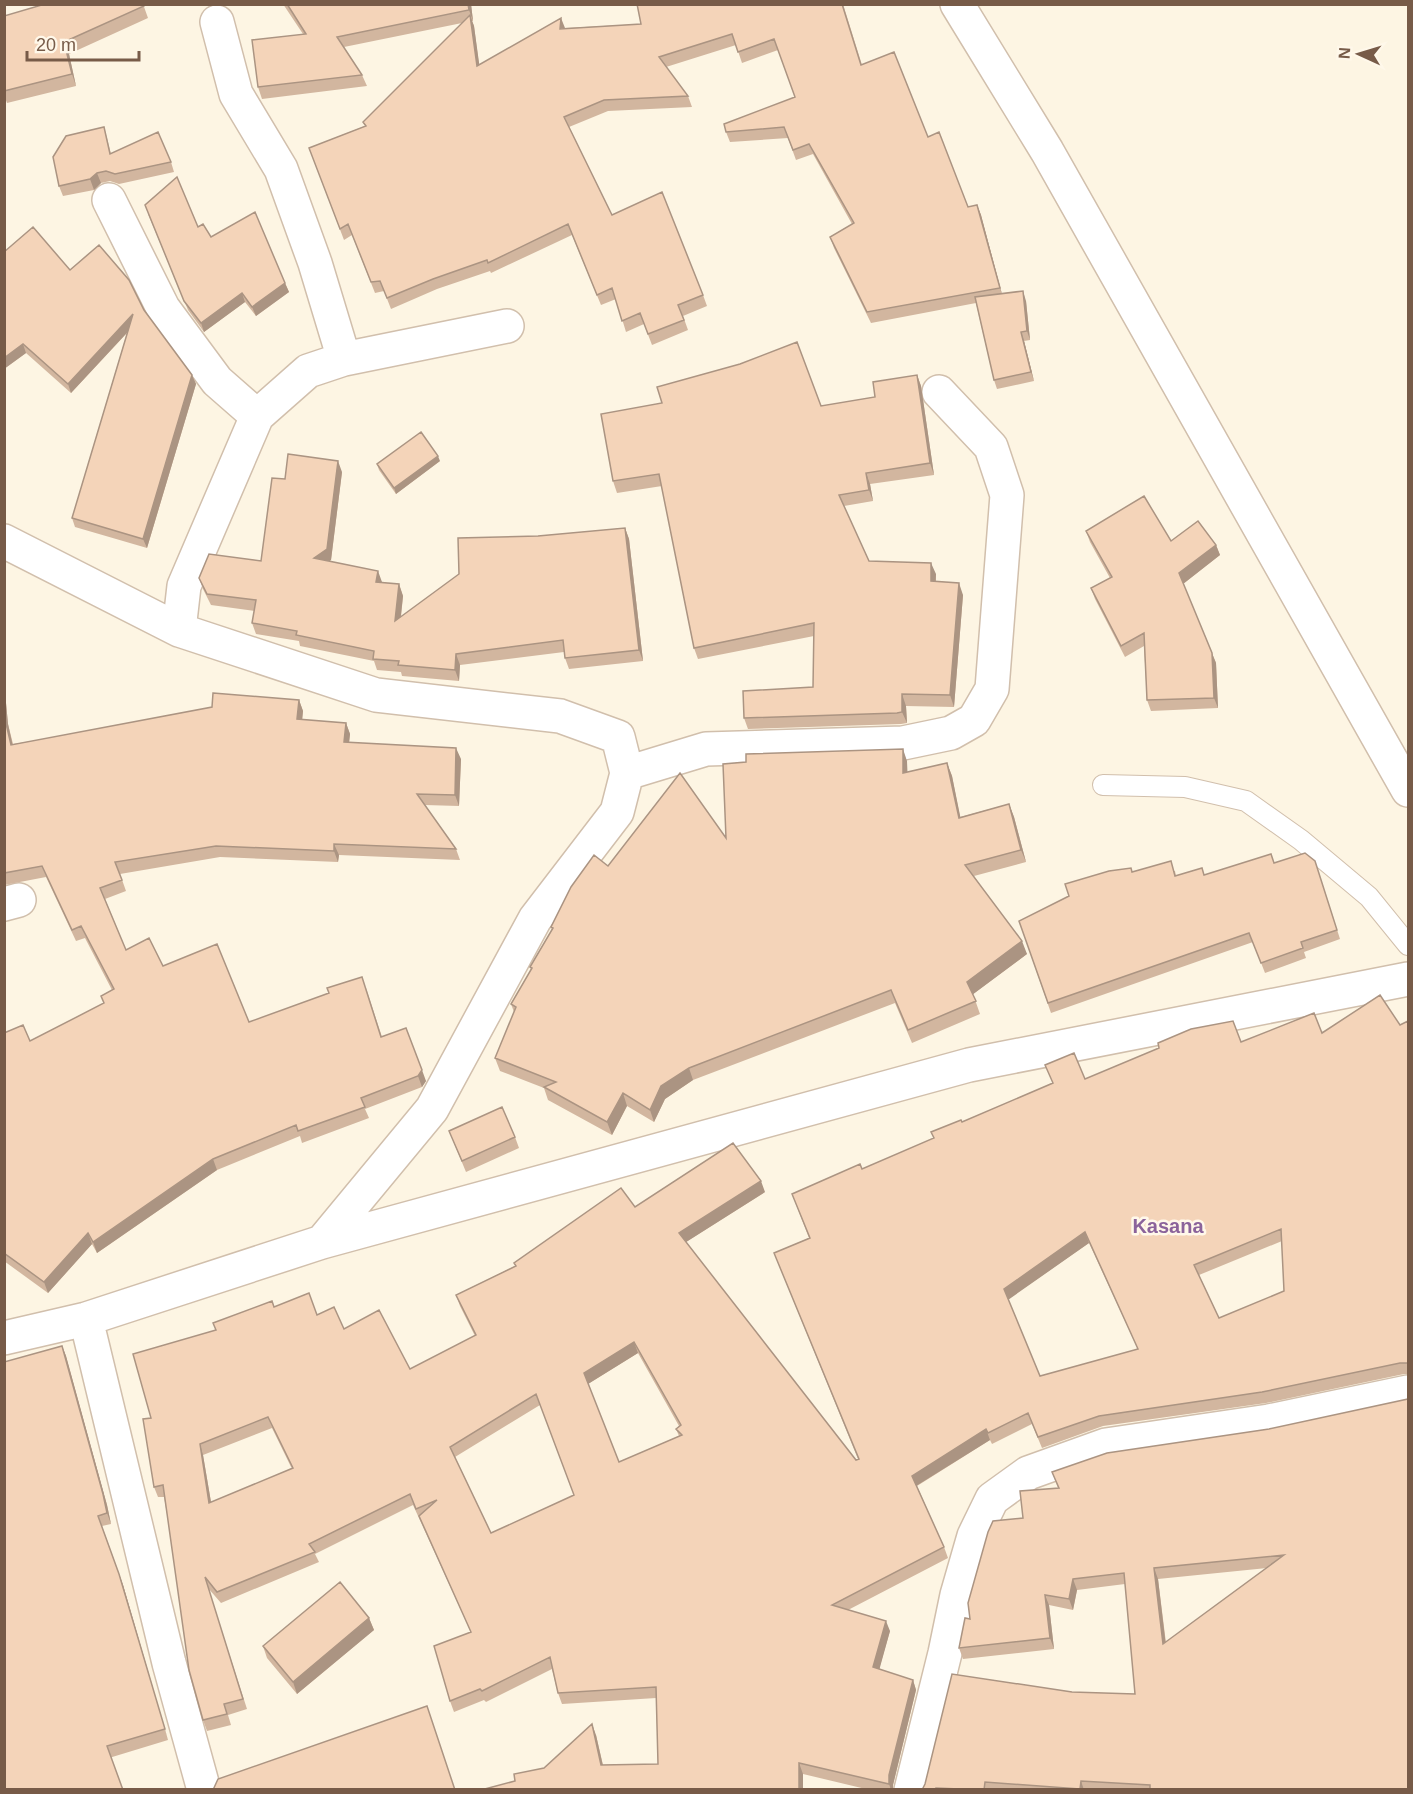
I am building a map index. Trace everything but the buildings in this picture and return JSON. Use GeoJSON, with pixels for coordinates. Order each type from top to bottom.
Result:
{"type":"FeatureCollection","features":[{"type":"Feature","properties":{"kind":"street"},"geometry":{"type":"LineString","coordinates":[[957,4],[1047,151],[1408,790]]}},
{"type":"Feature","properties":{"kind":"street"},"geometry":{"type":"LineString","coordinates":[[217,22],[236,94],[281,169],[315,263],[344,359]]}},
{"type":"Feature","properties":{"kind":"street"},"geometry":{"type":"LineString","coordinates":[[109,200],[163,309],[217,381],[257,416]]}},
{"type":"Feature","properties":{"kind":"street"},"geometry":{"type":"LineString","coordinates":[[179,630],[184,586],[257,416],[308,371],[344,359],[507,326]]}},
{"type":"Feature","properties":{"kind":"street"},"geometry":{"type":"LineString","coordinates":[[627,773],[706,749],[903,743],[951,733],[974,720],[992,689],[1007,495],[991,447],[939,392]]}},
{"type":"Feature","properties":{"kind":"street"},"geometry":{"type":"LineString","coordinates":[[4,540],[179,630],[376,695],[560,716],[618,737],[627,773],[617,812],[535,919],[432,1108],[322,1242]]}},
{"type":"Feature","properties":{"kind":"street"},"geometry":{"type":"LineString","coordinates":[[4,1338],[86,1319],[322,1242],[969,1065],[1408,979]]}},
{"type":"Feature","properties":{"kind":"street"},"geometry":{"type":"LineString","coordinates":[[86,1319],[170,1663],[204,1790]]}},
{"type":"Feature","properties":{"kind":"street"},"geometry":{"type":"LineString","coordinates":[[911,1790],[957,1595],[974,1536],[992,1499],[1028,1473],[1106,1445],[1269,1421],[1408,1392]]}},
{"type":"Feature","properties":{"kind":"lane"},"geometry":{"type":"LineString","coordinates":[[1103,786],[1185,787],[1246,801],[1301,840],[1369,897],[1408,945]]}},
{"type":"Feature","properties":{"kind":"district","name":"Kasana"},"geometry":{"type":"Point","coordinates":[1168,1226]}}]}
